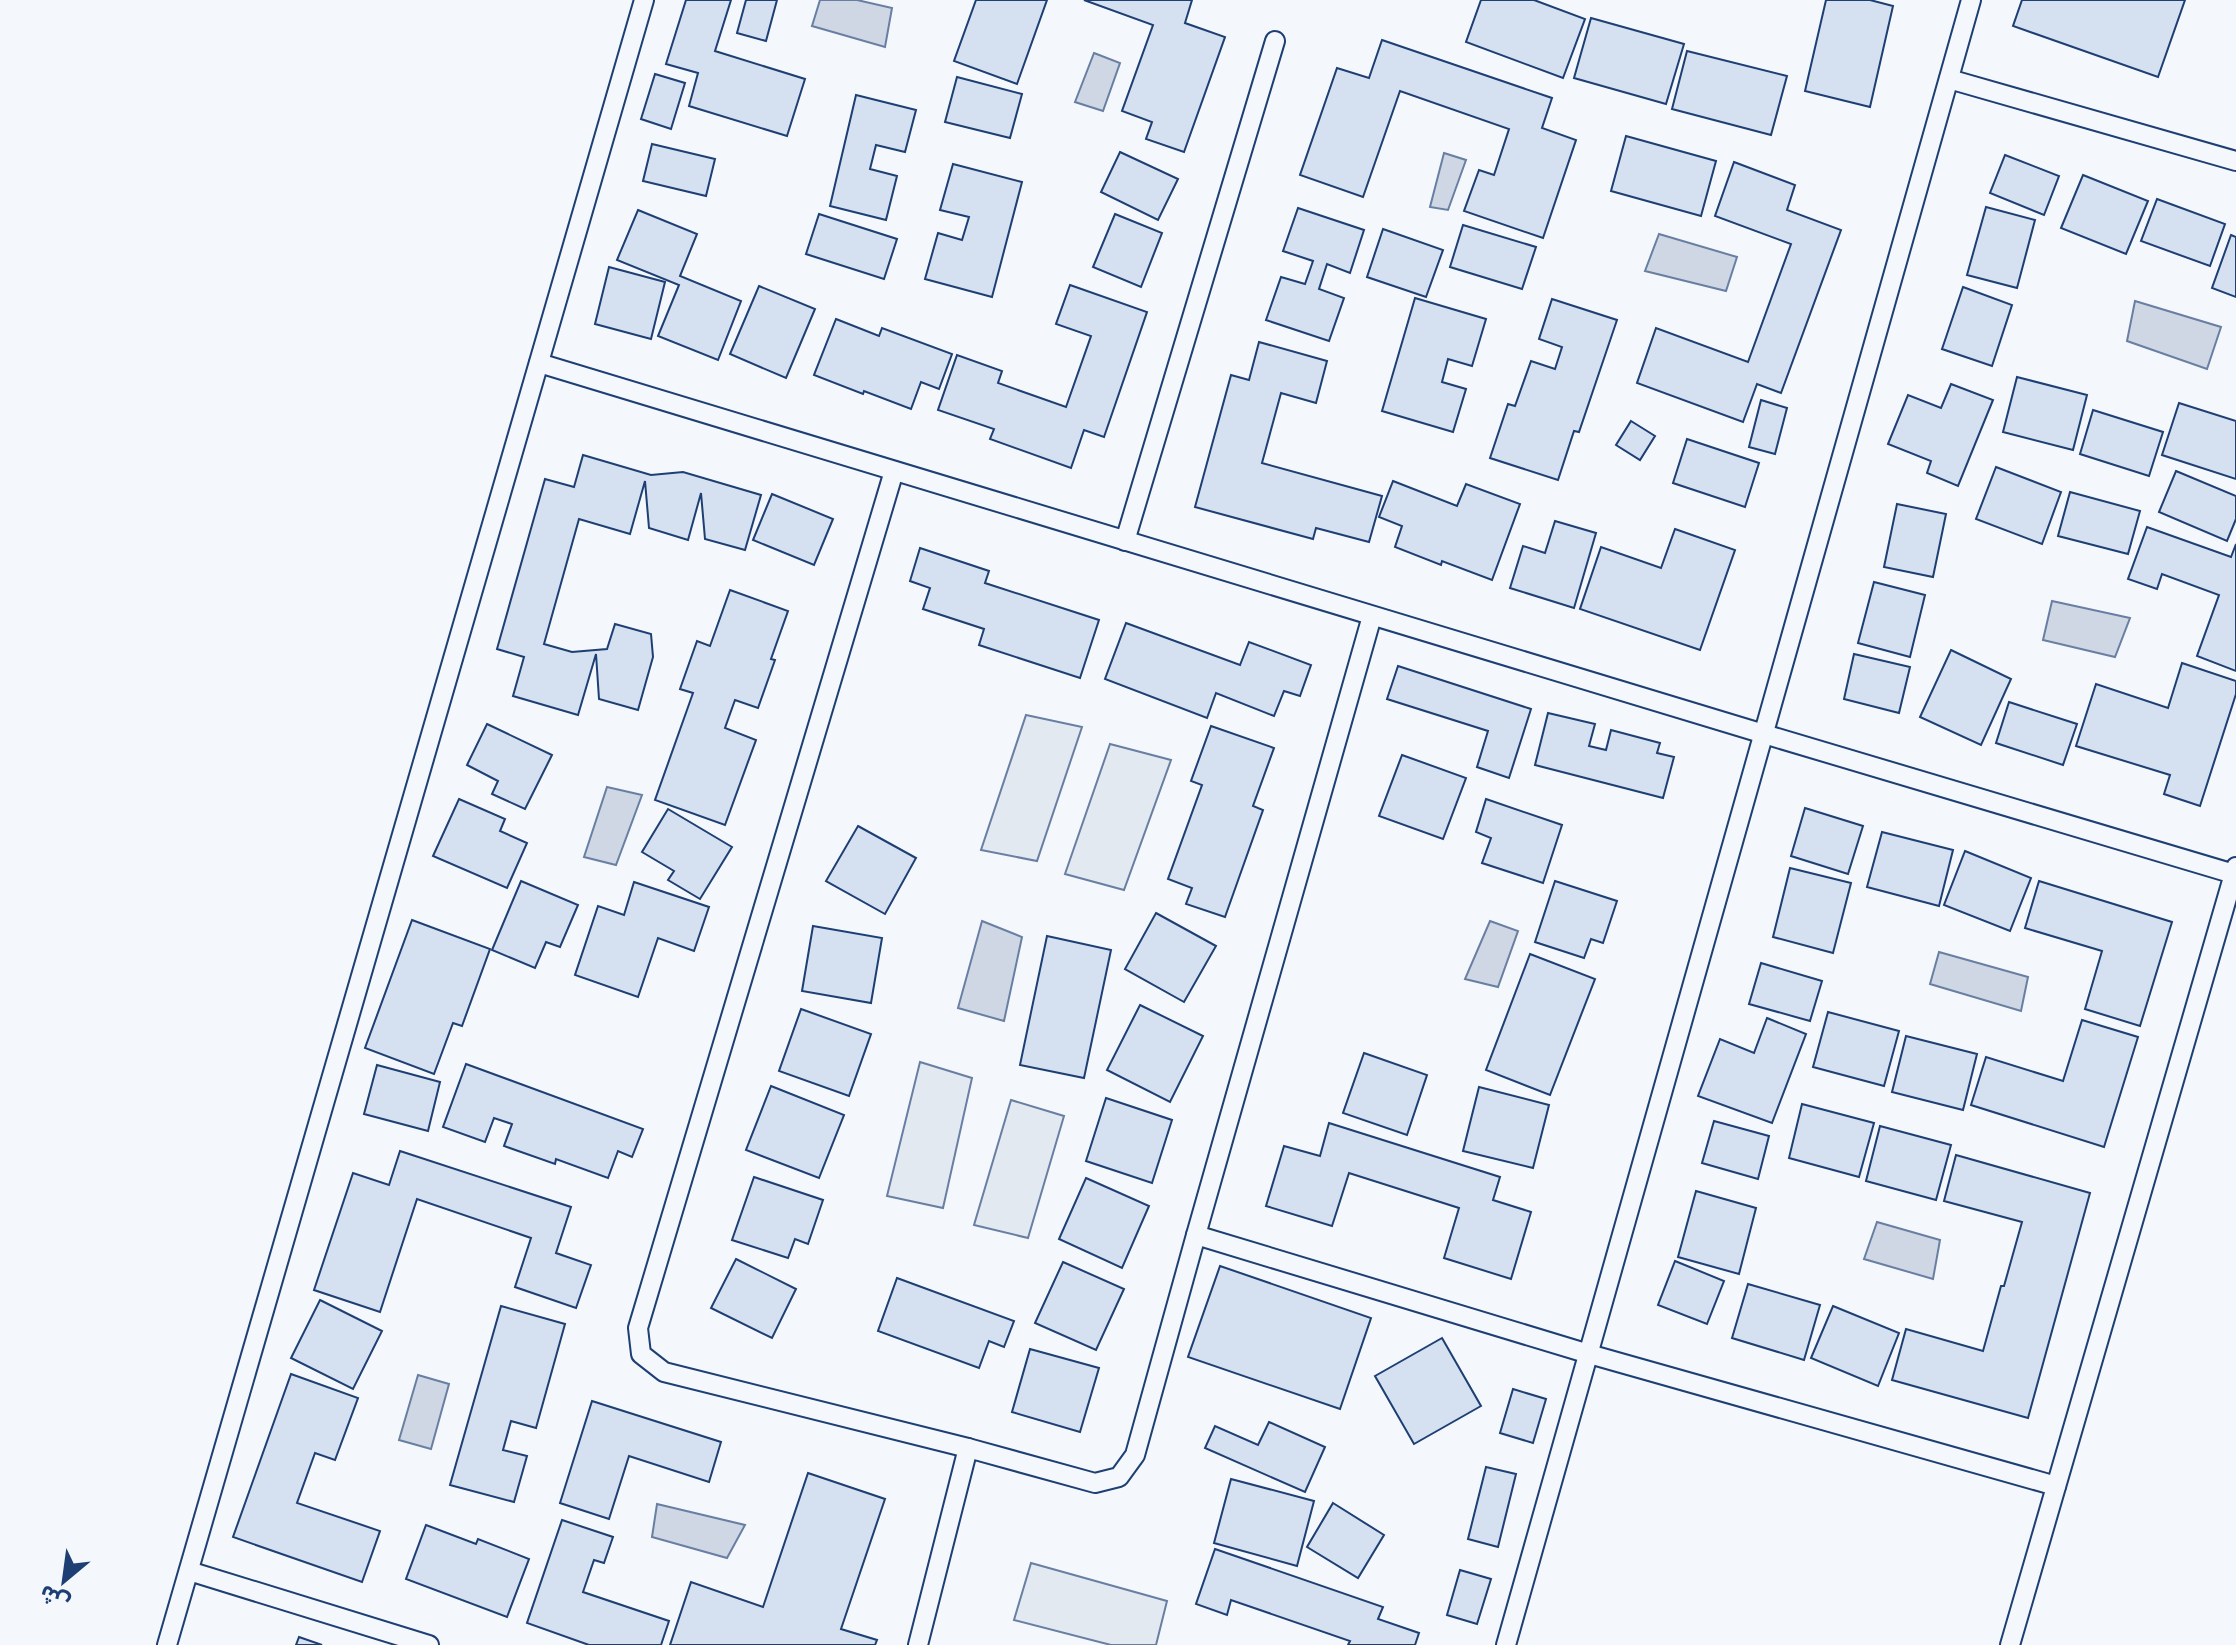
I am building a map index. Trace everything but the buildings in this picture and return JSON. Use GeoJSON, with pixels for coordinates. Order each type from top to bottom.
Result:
{"type":"FeatureCollection","features":[{"type":"Feature","properties":{"kind":"lane"},"geometry":{"type":"LineString","coordinates":[[167,1645],[644,0]]}},
{"type":"Feature","properties":{"kind":"lane"},"geometry":{"type":"LineString","coordinates":[[1506,1645],[1971,0]]}},
{"type":"Feature","properties":{"kind":"lane"},"geometry":{"type":"LineString","coordinates":[[1125,541],[1275,41]]}},
{"type":"Feature","properties":{"kind":"lane"},"geometry":{"type":"LineString","coordinates":[[1949,79],[2236,161]]}},
{"type":"Feature","properties":{"kind":"lane"},"geometry":{"type":"LineString","coordinates":[[539,363],[1764,734],[2235,870],[2010,1645]]}},
{"type":"Feature","properties":{"kind":"lane"},"geometry":{"type":"LineString","coordinates":[[894,471],[638,1328],[641,1354],[664,1372],[1095,1483],[1119,1477],[1135,1455],[1372,616]]}},
{"type":"Feature","properties":{"kind":"lane"},"geometry":{"type":"LineString","coordinates":[[1196,1235],[1589,1354],[2056,1486]]}},
{"type":"Feature","properties":{"kind":"lane"},"geometry":{"type":"LineString","coordinates":[[918,1645],[968,1448]]}},
{"type":"Feature","properties":{"kind":"lane"},"geometry":{"type":"LineString","coordinates":[[189,1571],[429,1645]]}},
{"type":"Feature","properties":{"kind":"shaded area"},"geometry":{"type":"Polygon","coordinates":[[[820,0],[857,0],[892,8],[885,47],[812,26],[820,0]]]}},
{"type":"Feature","properties":{"kind":"shaded area"},"geometry":{"type":"Polygon","coordinates":[[[1094,53],[1120,63],[1103,111],[1075,102],[1094,53]]]}},
{"type":"Feature","properties":{"kind":"shaded area"},"geometry":{"type":"Polygon","coordinates":[[[1444,153],[1466,160],[1448,210],[1430,207],[1444,153]]]}},
{"type":"Feature","properties":{"kind":"shaded area"},"geometry":{"type":"Polygon","coordinates":[[[1659,234],[1737,257],[1726,291],[1645,271],[1659,234]]]}},
{"type":"Feature","properties":{"kind":"shaded area"},"geometry":{"type":"Polygon","coordinates":[[[2135,301],[2221,327],[2207,369],[2127,341],[2135,301]]]}},
{"type":"Feature","properties":{"kind":"shaded area"},"geometry":{"type":"Polygon","coordinates":[[[2052,601],[2130,618],[2115,657],[2043,640],[2052,601]]]}},
{"type":"Feature","properties":{"kind":"shaded area"},"geometry":{"type":"Polygon","coordinates":[[[1026,715],[1082,727],[1037,861],[981,850],[1026,715]]]}},
{"type":"Feature","properties":{"kind":"shaded area"},"geometry":{"type":"Polygon","coordinates":[[[1110,744],[1171,760],[1124,890],[1065,874],[1110,744]]]}},
{"type":"Feature","properties":{"kind":"shaded area"},"geometry":{"type":"Polygon","coordinates":[[[607,787],[642,795],[616,865],[584,857],[607,787]]]}},
{"type":"Feature","properties":{"kind":"shaded area"},"geometry":{"type":"Polygon","coordinates":[[[982,921],[1022,937],[1004,1021],[958,1008],[982,921]]]}},
{"type":"Feature","properties":{"kind":"shaded area"},"geometry":{"type":"Polygon","coordinates":[[[1490,921],[1518,931],[1498,987],[1465,979],[1490,921]]]}},
{"type":"Feature","properties":{"kind":"shaded area"},"geometry":{"type":"Polygon","coordinates":[[[1939,952],[2028,977],[2021,1011],[1930,984],[1939,952]]]}},
{"type":"Feature","properties":{"kind":"shaded area"},"geometry":{"type":"Polygon","coordinates":[[[920,1062],[972,1078],[943,1208],[887,1196],[920,1062]]]}},
{"type":"Feature","properties":{"kind":"shaded area"},"geometry":{"type":"Polygon","coordinates":[[[1011,1100],[1064,1116],[1028,1238],[974,1225],[1011,1100]]]}},
{"type":"Feature","properties":{"kind":"shaded area"},"geometry":{"type":"Polygon","coordinates":[[[1877,1222],[1940,1240],[1933,1279],[1864,1259],[1877,1222]]]}},
{"type":"Feature","properties":{"kind":"shaded area"},"geometry":{"type":"Polygon","coordinates":[[[418,1375],[449,1384],[431,1449],[399,1440],[418,1375]]]}},
{"type":"Feature","properties":{"kind":"shaded area"},"geometry":{"type":"Polygon","coordinates":[[[657,1504],[745,1525],[727,1558],[652,1537],[657,1504]]]}},
{"type":"Feature","properties":{"kind":"shaded area"},"geometry":{"type":"Polygon","coordinates":[[[1031,1563],[1167,1601],[1156,1645],[1111,1645],[1014,1620],[1031,1563]]]}}]}
